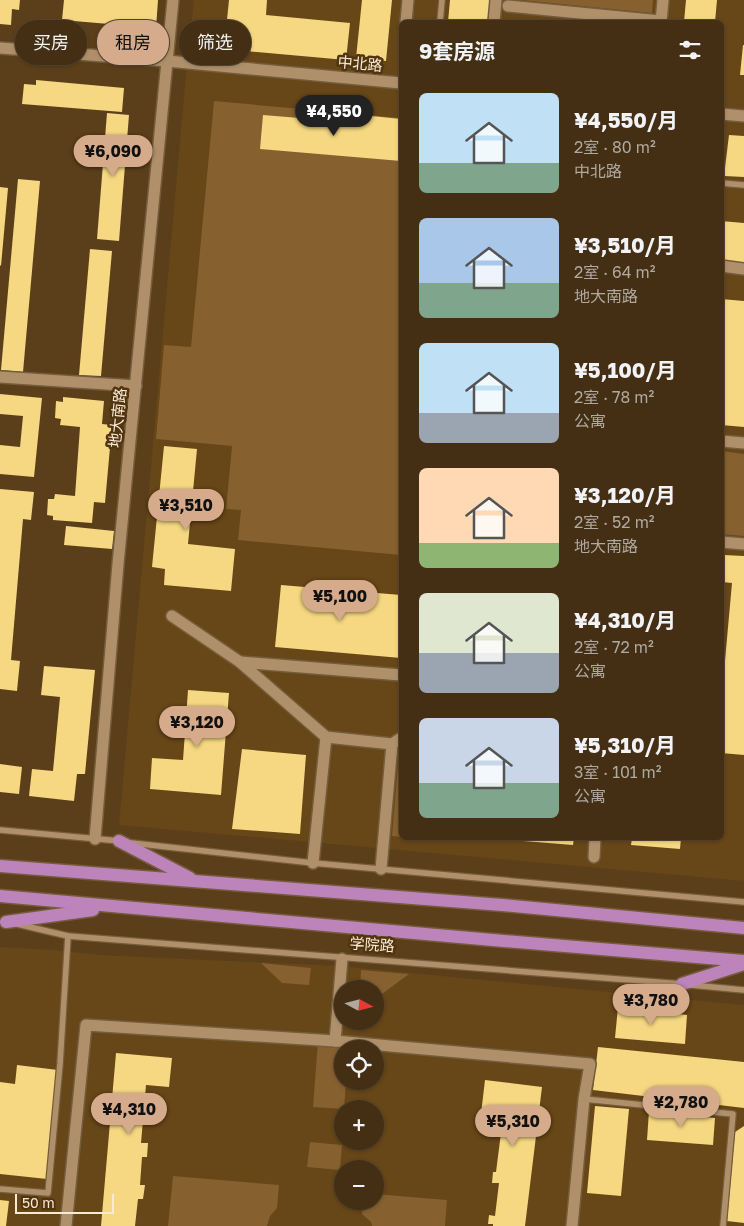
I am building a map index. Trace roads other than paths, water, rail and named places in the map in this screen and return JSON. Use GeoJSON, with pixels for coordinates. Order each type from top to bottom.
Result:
{"type":"FeatureCollection","features":[{"type":"Feature","properties":{"kind":"main road"},"geometry":{"type":"LineString","coordinates":[[119,841],[197,882]]}},
{"type":"Feature","properties":{"kind":"main road"},"geometry":{"type":"LineString","coordinates":[[0,866],[502,905],[744,928]]}},
{"type":"Feature","properties":{"kind":"main road","name":"学院路"},"geometry":{"type":"LineString","coordinates":[[0,896],[744,962]]}},
{"type":"Feature","properties":{"kind":"main road"},"geometry":{"type":"LineString","coordinates":[[3,921],[115,907]]}},
{"type":"Feature","properties":{"kind":"main road"},"geometry":{"type":"LineString","coordinates":[[682,984],[744,962]]}},
{"type":"Feature","properties":{"kind":"street","name":"地大南路"},"geometry":{"type":"LineString","coordinates":[[169,51],[174,0]]}},
{"type":"Feature","properties":{"kind":"street"},"geometry":{"type":"LineString","coordinates":[[406,20],[408,0]]}},
{"type":"Feature","properties":{"kind":"street"},"geometry":{"type":"LineString","coordinates":[[494,20],[496,0]]}},
{"type":"Feature","properties":{"kind":"street"},"geometry":{"type":"LineString","coordinates":[[661,20],[663,0]]}},
{"type":"Feature","properties":{"kind":"street"},"geometry":{"type":"LineString","coordinates":[[508,6],[642,20]]}},
{"type":"Feature","properties":{"kind":"street","name":"中北路"},"geometry":{"type":"LineString","coordinates":[[0,48],[97,56]]}},
{"type":"Feature","properties":{"kind":"street","name":"中北路"},"geometry":{"type":"LineString","coordinates":[[169,61],[399,80]]}},
{"type":"Feature","properties":{"kind":"street","name":"地大南路"},"geometry":{"type":"LineString","coordinates":[[95,838],[118,564],[168,65]]}},
{"type":"Feature","properties":{"kind":"street"},"geometry":{"type":"LineString","coordinates":[[724,114],[744,116]]}},
{"type":"Feature","properties":{"kind":"street"},"geometry":{"type":"LineString","coordinates":[[724,266],[744,269]]}},
{"type":"Feature","properties":{"kind":"street"},"geometry":{"type":"LineString","coordinates":[[0,377],[136,386]]}},
{"type":"Feature","properties":{"kind":"street"},"geometry":{"type":"LineString","coordinates":[[724,441],[744,443]]}},
{"type":"Feature","properties":{"kind":"street"},"geometry":{"type":"LineString","coordinates":[[724,542],[744,544]]}},
{"type":"Feature","properties":{"kind":"street"},"geometry":{"type":"LineString","coordinates":[[172,616],[240,662],[326,737],[397,741],[381,869]]}},
{"type":"Feature","properties":{"kind":"street"},"geometry":{"type":"LineString","coordinates":[[240,662],[399,674]]}},
{"type":"Feature","properties":{"kind":"street"},"geometry":{"type":"LineString","coordinates":[[313,863],[326,737]]}},
{"type":"Feature","properties":{"kind":"street"},"geometry":{"type":"LineString","coordinates":[[594,857],[595,840]]}},
{"type":"Feature","properties":{"kind":"street"},"geometry":{"type":"LineString","coordinates":[[335,1040],[342,959]]}},
{"type":"Feature","properties":{"kind":"street"},"geometry":{"type":"LineString","coordinates":[[66,1226],[86,1025],[334,1041]]}},
{"type":"Feature","properties":{"kind":"street"},"geometry":{"type":"LineString","coordinates":[[384,1045],[590,1064],[584,1099],[572,1226]]}},
{"type":"Feature","properties":{"kind":"lane"},"geometry":{"type":"LineString","coordinates":[[440,20],[442,0]]}},
{"type":"Feature","properties":{"kind":"lane"},"geometry":{"type":"LineString","coordinates":[[724,183],[744,185]]}},
{"type":"Feature","properties":{"kind":"lane"},"geometry":{"type":"LineString","coordinates":[[0,830],[95,838],[313,863],[744,902]]}},
{"type":"Feature","properties":{"kind":"lane","name":"学院路"},"geometry":{"type":"LineString","coordinates":[[3,921],[68,936],[744,990]]}},
{"type":"Feature","properties":{"kind":"lane"},"geometry":{"type":"LineString","coordinates":[[0,1189],[48,1193],[60,1064],[68,936]]}},
{"type":"Feature","properties":{"kind":"lane"},"geometry":{"type":"LineString","coordinates":[[584,1099],[733,1114],[724,1226]]}}]}
